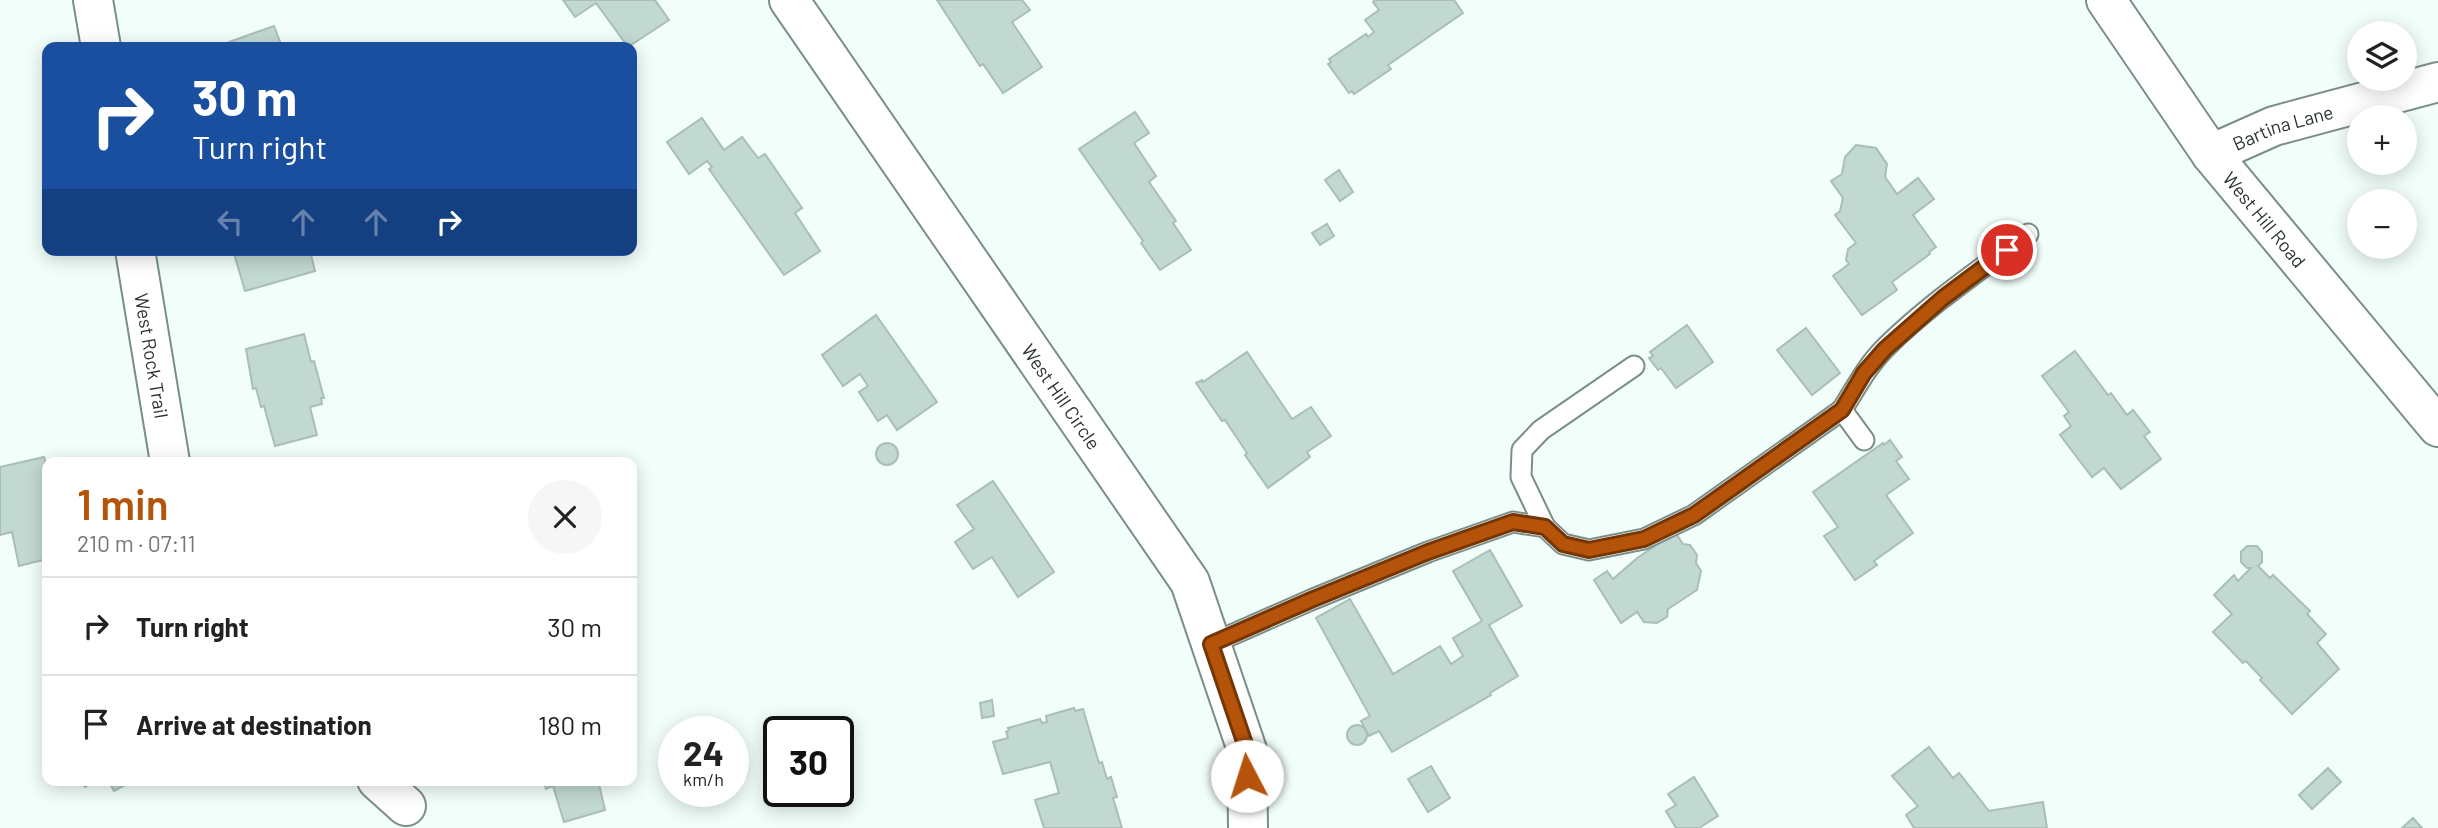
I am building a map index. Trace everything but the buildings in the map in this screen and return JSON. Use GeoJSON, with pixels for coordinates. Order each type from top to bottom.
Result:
{"type":"FeatureCollection","features":[{"type":"Feature","properties":{"kind":"street"},"geometry":{"type":"LineString","coordinates":[[93,0],[100,42]]}},
{"type":"Feature","properties":{"kind":"street","name":"West Hill Circle"},"geometry":{"type":"LineString","coordinates":[[789,0],[1190,582],[1247,750],[1248,828]]}},
{"type":"Feature","properties":{"kind":"street","name":"West Hill Road"},"geometry":{"type":"LineString","coordinates":[[2106,0],[2211,154],[2438,428]]}},
{"type":"Feature","properties":{"kind":"street","name":"Bartina Lane"},"geometry":{"type":"LineString","coordinates":[[2211,154],[2274,126],[2438,82]]}},
{"type":"Feature","properties":{"kind":"street","name":"West Rock Trail"},"geometry":{"type":"LineString","coordinates":[[136,256],[169,457]]}},
{"type":"Feature","properties":{"kind":"street"},"geometry":{"type":"LineString","coordinates":[[384,786],[406,806]]}},
{"type":"Feature","properties":{"kind":"lane"},"geometry":{"type":"LineString","coordinates":[[1634,366],[1541,430],[1522,450],[1521,477],[1545,527],[1563,544],[1589,550],[1644,539],[1694,515],[1842,410],[1864,373],[1885,349],[1943,298],[2028,234]]}},
{"type":"Feature","properties":{"kind":"lane"},"geometry":{"type":"LineString","coordinates":[[1842,410],[1864,440]]}},
{"type":"Feature","properties":{"kind":"lane"},"geometry":{"type":"LineString","coordinates":[[1211,644],[1416,557],[1501,526],[1513,522],[1545,527]]}},
{"type":"Feature","properties":{"kind":"route"},"geometry":{"type":"LineString","coordinates":[[1247,776],[1247,750],[1211,644],[1428,552],[1513,522],[1545,527],[1563,544],[1589,550],[1644,539],[1694,515],[1842,410],[1864,373],[1885,349],[1943,298],[2007,250]]}}]}
